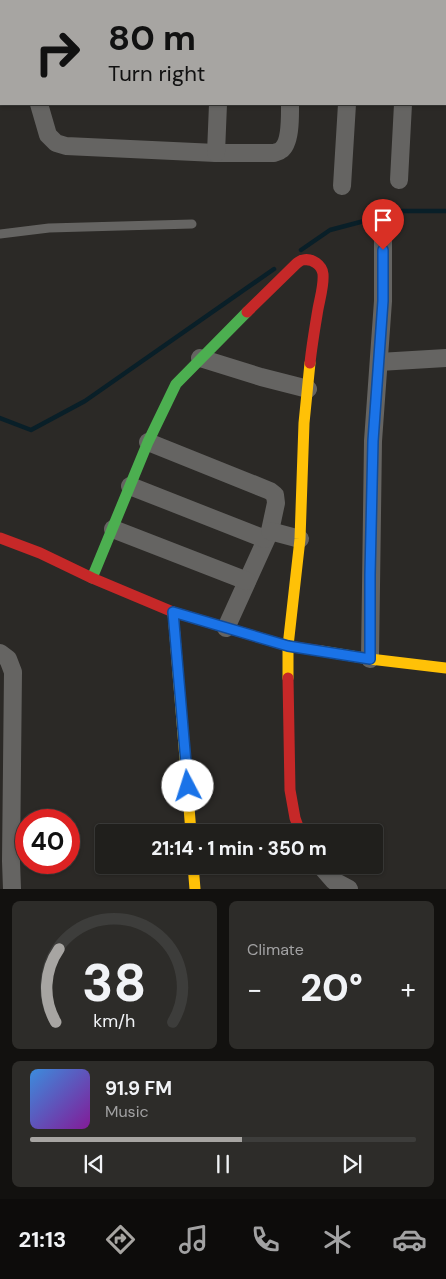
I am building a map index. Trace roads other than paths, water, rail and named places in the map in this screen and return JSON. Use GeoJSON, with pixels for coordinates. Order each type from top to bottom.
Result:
{"type":"FeatureCollection","features":[{"type":"Feature","properties":{"kind":"street"},"geometry":{"type":"LineString","coordinates":[[39,105],[48,135],[56,143],[66,146],[216,153],[274,153],[282,150],[286,144],[289,130],[290,105]]}},
{"type":"Feature","properties":{"kind":"street"},"geometry":{"type":"LineString","coordinates":[[216,153],[218,105]]}},
{"type":"Feature","properties":{"kind":"street"},"geometry":{"type":"LineString","coordinates":[[342,186],[347,105]]}},
{"type":"Feature","properties":{"kind":"street"},"geometry":{"type":"LineString","coordinates":[[399,180],[403,105]]}},
{"type":"Feature","properties":{"kind":"street"},"geometry":{"type":"LineString","coordinates":[[370,659],[373,441],[383,301],[383,234]]}},
{"type":"Feature","properties":{"kind":"street"},"geometry":{"type":"LineString","coordinates":[[92,578],[148,442],[176,384],[296,264],[302,260],[317,263],[323,274],[312,340],[304,423],[300,539],[288,646],[290,790],[297,824]]}},
{"type":"Feature","properties":{"kind":"street"},"geometry":{"type":"LineString","coordinates":[[200,358],[308,389]]}},
{"type":"Feature","properties":{"kind":"street"},"geometry":{"type":"LineString","coordinates":[[379,362],[446,358]]}},
{"type":"Feature","properties":{"kind":"street"},"geometry":{"type":"LineString","coordinates":[[148,442],[270,491],[275,495],[276,503],[268,535],[226,628]]}},
{"type":"Feature","properties":{"kind":"street"},"geometry":{"type":"LineString","coordinates":[[130,486],[268,535],[300,539]]}},
{"type":"Feature","properties":{"kind":"street"},"geometry":{"type":"LineString","coordinates":[[113,530],[247,581]]}},
{"type":"Feature","properties":{"kind":"street"},"geometry":{"type":"LineString","coordinates":[[0,538],[40,553],[92,578],[173,612],[226,628],[288,646],[370,659],[446,668]]}},
{"type":"Feature","properties":{"kind":"street"},"geometry":{"type":"LineString","coordinates":[[173,612],[190,824]]}},
{"type":"Feature","properties":{"kind":"street"},"geometry":{"type":"LineString","coordinates":[[0,653],[8,659],[13,672],[12,889]]}},
{"type":"Feature","properties":{"kind":"street"},"geometry":{"type":"LineString","coordinates":[[194,874],[195,889]]}},
{"type":"Feature","properties":{"kind":"street"},"geometry":{"type":"LineString","coordinates":[[328,874],[334,881],[349,889]]}},
{"type":"Feature","properties":{"kind":"lane"},"geometry":{"type":"LineString","coordinates":[[0,234],[49,228],[192,224]]}},
{"type":"Feature","properties":{"kind":"waterway"},"geometry":{"type":"LineString","coordinates":[[301,250],[330,230],[402,211],[446,211]]}},
{"type":"Feature","properties":{"kind":"waterway"},"geometry":{"type":"LineString","coordinates":[[0,418],[31,430],[85,401],[274,269]]}}]}
